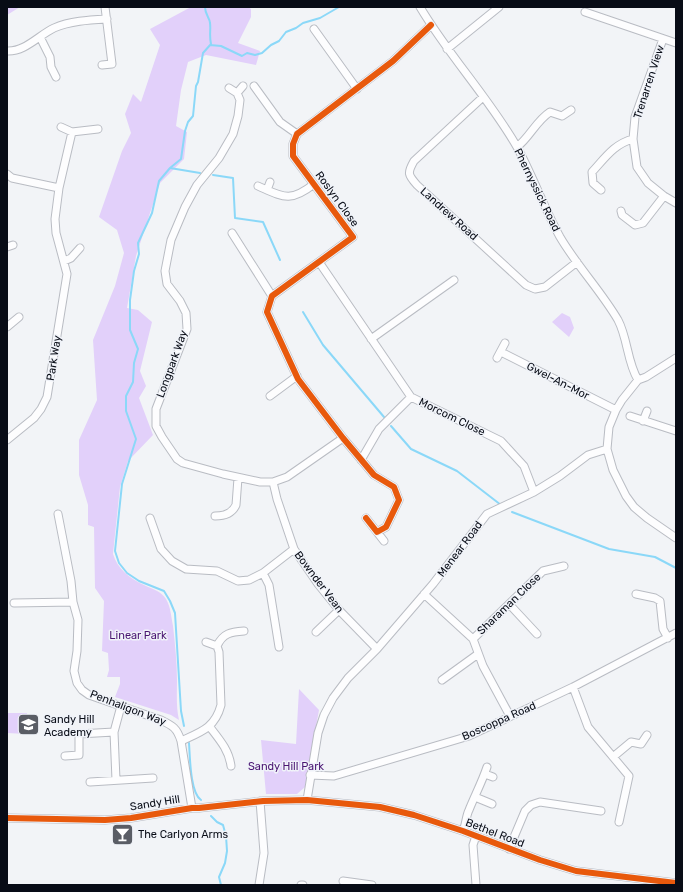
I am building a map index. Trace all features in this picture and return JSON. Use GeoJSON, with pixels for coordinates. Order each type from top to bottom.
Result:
{"type":"FeatureCollection","features":[{"type":"Feature","properties":{"kind":"street"},"geometry":{"type":"LineString","coordinates":[[102,65],[112,64],[105,7]]}},
{"type":"Feature","properties":{"kind":"street","name":"Phernyssick Road"},"geometry":{"type":"LineString","coordinates":[[420,7],[447,49],[483,97],[517,147],[561,239],[618,320],[625,337],[633,372],[638,380]]}},
{"type":"Feature","properties":{"kind":"street"},"geometry":{"type":"LineString","coordinates":[[447,49],[499,7]]}},
{"type":"Feature","properties":{"kind":"street"},"geometry":{"type":"LineString","coordinates":[[585,12],[676,43]]}},
{"type":"Feature","properties":{"kind":"street"},"geometry":{"type":"LineString","coordinates":[[7,51],[22,49],[54,28],[72,22],[107,19]]}},
{"type":"Feature","properties":{"kind":"street"},"geometry":{"type":"LineString","coordinates":[[254,86],[280,122],[297,134],[393,61],[431,25]]}},
{"type":"Feature","properties":{"kind":"street"},"geometry":{"type":"LineString","coordinates":[[314,29],[357,89]]}},
{"type":"Feature","properties":{"kind":"street"},"geometry":{"type":"LineString","coordinates":[[40,37],[50,57],[51,67],[56,77]]}},
{"type":"Feature","properties":{"kind":"street","name":"Trenarren View"},"geometry":{"type":"LineString","coordinates":[[663,39],[635,117],[633,139],[637,167],[648,183],[664,196],[676,203]]}},
{"type":"Feature","properties":{"kind":"street"},"geometry":{"type":"LineString","coordinates":[[229,88],[237,93],[243,86]]}},
{"type":"Feature","properties":{"kind":"street","name":"Longpark Way"},"geometry":{"type":"LineString","coordinates":[[237,93],[240,100],[238,116],[233,134],[219,158],[197,185],[185,207],[171,240],[165,271],[167,284],[180,301],[186,313],[187,329],[156,409],[156,426],[178,459],[190,466],[238,478],[260,482],[273,482]]}},
{"type":"Feature","properties":{"kind":"street","name":"Landrew Road"},"geometry":{"type":"LineString","coordinates":[[483,97],[414,161],[409,169],[410,177],[526,285],[535,289],[545,287],[577,262]]}},
{"type":"Feature","properties":{"kind":"street"},"geometry":{"type":"LineString","coordinates":[[517,147],[525,141],[542,117],[550,112],[562,116],[571,110]]}},
{"type":"Feature","properties":{"kind":"street"},"geometry":{"type":"LineString","coordinates":[[61,127],[72,132],[98,129]]}},
{"type":"Feature","properties":{"kind":"street","name":"Park Way"},"geometry":{"type":"LineString","coordinates":[[7,440],[34,418],[41,409],[47,396],[67,274],[56,233],[55,219],[59,188],[72,132]]}},
{"type":"Feature","properties":{"kind":"street","name":"Roslyn Close"},"geometry":{"type":"LineString","coordinates":[[272,296],[352,237],[293,156],[293,144],[297,134]]}},
{"type":"Feature","properties":{"kind":"street"},"geometry":{"type":"LineString","coordinates":[[601,190],[592,183],[592,172],[615,146],[633,139]]}},
{"type":"Feature","properties":{"kind":"street"},"geometry":{"type":"LineString","coordinates":[[7,174],[12,178],[59,188]]}},
{"type":"Feature","properties":{"kind":"street"},"geometry":{"type":"LineString","coordinates":[[267,190],[270,182]]}},
{"type":"Feature","properties":{"kind":"street"},"geometry":{"type":"LineString","coordinates":[[258,186],[283,197],[294,197],[314,184]]}},
{"type":"Feature","properties":{"kind":"street"},"geometry":{"type":"LineString","coordinates":[[621,211],[622,215],[635,225],[643,223],[664,196]]}},
{"type":"Feature","properties":{"kind":"street"},"geometry":{"type":"LineString","coordinates":[[232,233],[272,296],[267,312],[297,376],[343,438],[374,475],[394,487],[399,500],[386,527],[377,532]]}},
{"type":"Feature","properties":{"kind":"street"},"geometry":{"type":"LineString","coordinates":[[64,261],[71,258],[80,248]]}},
{"type":"Feature","properties":{"kind":"street","name":"Morcom Close"},"geometry":{"type":"LineString","coordinates":[[318,262],[411,397],[501,441],[524,466],[534,492]]}},
{"type":"Feature","properties":{"kind":"street"},"geometry":{"type":"LineString","coordinates":[[371,339],[454,280]]}},
{"type":"Feature","properties":{"kind":"street"},"geometry":{"type":"LineString","coordinates":[[7,327],[19,317]]}},
{"type":"Feature","properties":{"kind":"street","name":"Gwel-An-Mor"},"geometry":{"type":"LineString","coordinates":[[505,343],[499,355],[616,410]]}},
{"type":"Feature","properties":{"kind":"street"},"geometry":{"type":"LineString","coordinates":[[676,358],[646,377],[638,380],[622,400],[609,427],[607,449],[613,470],[626,496],[634,507],[676,538]]}},
{"type":"Feature","properties":{"kind":"street"},"geometry":{"type":"LineString","coordinates":[[270,396],[297,376]]}},
{"type":"Feature","properties":{"kind":"street"},"geometry":{"type":"LineString","coordinates":[[361,460],[379,429],[411,397]]}},
{"type":"Feature","properties":{"kind":"street"},"geometry":{"type":"LineString","coordinates":[[643,421],[647,411]]}},
{"type":"Feature","properties":{"kind":"street"},"geometry":{"type":"LineString","coordinates":[[630,416],[676,431]]}},
{"type":"Feature","properties":{"kind":"street"},"geometry":{"type":"LineString","coordinates":[[273,482],[287,477],[343,438]]}},
{"type":"Feature","properties":{"kind":"street","name":"Menear Road"},"geometry":{"type":"LineString","coordinates":[[306,800],[318,733],[324,715],[333,698],[348,678],[377,649],[424,594],[487,514],[534,492],[560,476],[588,455],[607,449]]}},
{"type":"Feature","properties":{"kind":"street"},"geometry":{"type":"LineString","coordinates":[[215,516],[224,516],[235,508],[238,478]]}},
{"type":"Feature","properties":{"kind":"street","name":"Bownder Vean"},"geometry":{"type":"LineString","coordinates":[[273,482],[277,500],[294,548],[318,584],[339,610],[377,649]]}},
{"type":"Feature","properties":{"kind":"street","name":"Penhaligon Way"},"geometry":{"type":"LineString","coordinates":[[58,514],[71,581],[73,602],[78,620],[77,651],[74,671],[77,683],[89,696],[161,720],[171,725],[178,731],[192,808]]}},
{"type":"Feature","properties":{"kind":"street"},"geometry":{"type":"LineString","coordinates":[[150,518],[161,549],[172,561],[186,569],[217,571],[238,581],[249,580],[263,573],[294,548]]}},
{"type":"Feature","properties":{"kind":"street"},"geometry":{"type":"LineString","coordinates":[[366,518],[384,541]]}},
{"type":"Feature","properties":{"kind":"street","name":"Sharaman Close"},"geometry":{"type":"LineString","coordinates":[[424,594],[473,639],[543,571],[564,566]]}},
{"type":"Feature","properties":{"kind":"street"},"geometry":{"type":"LineString","coordinates":[[263,573],[269,585],[279,647]]}},
{"type":"Feature","properties":{"kind":"street"},"geometry":{"type":"LineString","coordinates":[[636,594],[655,598],[660,602],[663,629],[668,638]]}},
{"type":"Feature","properties":{"kind":"street"},"geometry":{"type":"LineString","coordinates":[[14,603],[73,602]]}},
{"type":"Feature","properties":{"kind":"street"},"geometry":{"type":"LineString","coordinates":[[509,604],[537,634]]}},
{"type":"Feature","properties":{"kind":"street"},"geometry":{"type":"LineString","coordinates":[[316,632],[339,610]]}},
{"type":"Feature","properties":{"kind":"street"},"geometry":{"type":"LineString","coordinates":[[181,741],[194,736],[209,726],[216,719],[221,705],[217,646],[221,638],[228,633],[244,631]]}},
{"type":"Feature","properties":{"kind":"street","name":"Boscoppa Road"},"geometry":{"type":"LineString","coordinates":[[310,776],[334,776],[469,736],[573,687],[676,634]]}},
{"type":"Feature","properties":{"kind":"street"},"geometry":{"type":"LineString","coordinates":[[473,639],[483,666],[510,716]]}},
{"type":"Feature","properties":{"kind":"street"},"geometry":{"type":"LineString","coordinates":[[206,642],[217,646]]}},
{"type":"Feature","properties":{"kind":"street"},"geometry":{"type":"LineString","coordinates":[[442,680],[478,654]]}},
{"type":"Feature","properties":{"kind":"street"},"geometry":{"type":"LineString","coordinates":[[573,687],[588,727],[629,776],[619,822]]}},
{"type":"Feature","properties":{"kind":"street"},"geometry":{"type":"LineString","coordinates":[[116,780],[114,732],[121,706]]}},
{"type":"Feature","properties":{"kind":"street"},"geometry":{"type":"LineString","coordinates":[[209,726],[224,746],[230,757],[231,766]]}},
{"type":"Feature","properties":{"kind":"street"},"geometry":{"type":"LineString","coordinates":[[65,756],[79,755],[79,734],[114,732]]}},
{"type":"Feature","properties":{"kind":"street"},"geometry":{"type":"LineString","coordinates":[[613,757],[631,742],[641,744],[647,735]]}},
{"type":"Feature","properties":{"kind":"street"},"geometry":{"type":"LineString","coordinates":[[463,831],[468,811],[476,797],[486,770],[493,777]]}},
{"type":"Feature","properties":{"kind":"street"},"geometry":{"type":"LineString","coordinates":[[90,782],[153,778]]}},
{"type":"Feature","properties":{"kind":"street"},"geometry":{"type":"LineString","coordinates":[[476,797],[492,804]]}},
{"type":"Feature","properties":{"kind":"street","name":"Sandy Hill"},"geometry":{"type":"LineString","coordinates":[[7,818],[105,820],[131,818],[192,808],[260,801],[306,800]]}},
{"type":"Feature","properties":{"kind":"street","name":"Bethel Road"},"geometry":{"type":"LineString","coordinates":[[306,800],[380,807],[414,815],[463,831],[540,860],[576,870],[676,882]]}},
{"type":"Feature","properties":{"kind":"street"},"geometry":{"type":"LineString","coordinates":[[259,885],[264,853],[260,801]]}},
{"type":"Feature","properties":{"kind":"street"},"geometry":{"type":"LineString","coordinates":[[509,849],[525,811],[531,805],[540,802],[597,813]]}},
{"type":"Feature","properties":{"kind":"street"},"geometry":{"type":"LineString","coordinates":[[476,836],[473,845],[476,885]]}},
{"type":"Feature","properties":{"kind":"street"},"geometry":{"type":"LineString","coordinates":[[343,881],[372,885]]}},
{"type":"Feature","properties":{"kind":"green space"},"geometry":{"type":"Polygon","coordinates":[[[7,7],[20,7],[7,15],[7,7]]]}},
{"type":"Feature","properties":{"kind":"green space","name":"Linear Park"},"geometry":{"type":"Polygon","coordinates":[[[191,7],[248,7],[251,9],[251,17],[238,43],[260,51],[256,65],[206,55],[188,62],[181,90],[176,126],[187,132],[184,159],[160,183],[136,256],[127,308],[138,310],[152,322],[140,371],[146,386],[139,398],[153,435],[128,461],[120,487],[113,554],[118,564],[129,576],[139,583],[159,592],[168,602],[175,646],[179,720],[171,715],[115,697],[120,684],[120,677],[107,677],[109,670],[108,653],[102,651],[104,601],[95,588],[94,527],[88,525],[88,505],[79,475],[79,440],[97,400],[93,340],[115,286],[124,253],[117,230],[99,217],[122,151],[131,133],[125,114],[133,94],[141,102],[160,45],[150,29],[191,7]]]}},
{"type":"Feature","properties":{"kind":"green space"},"geometry":{"type":"Polygon","coordinates":[[[562,313],[570,317],[574,328],[569,337],[552,322],[562,313]]]}},
{"type":"Feature","properties":{"kind":"green space","name":"Sandy Hill Park"},"geometry":{"type":"Polygon","coordinates":[[[299,689],[319,710],[305,787],[297,794],[266,794],[261,740],[296,744],[299,689]]]}},
{"type":"Feature","properties":{"kind":"green space"},"geometry":{"type":"Polygon","coordinates":[[[7,713],[27,713],[26,734],[7,733],[7,713]]]}},
{"type":"Feature","properties":{"kind":"waterway"},"geometry":{"type":"LineString","coordinates":[[184,726],[181,711],[175,613],[164,591],[139,581],[127,573],[119,563],[115,551],[122,484],[136,439],[126,411],[126,396],[133,382],[134,363],[138,349],[130,330],[130,300],[134,271],[139,254],[138,243],[152,213],[159,181],[170,168],[181,159],[185,131],[188,122],[193,116],[196,86],[203,53],[211,44],[210,21],[205,7]]}},
{"type":"Feature","properties":{"kind":"waterway"},"geometry":{"type":"LineString","coordinates":[[210,45],[221,46],[242,56],[247,53],[255,55],[262,53],[271,45],[279,41],[286,32],[303,23],[320,18],[339,7]]}},
{"type":"Feature","properties":{"kind":"waterway"},"geometry":{"type":"LineString","coordinates":[[170,168],[200,173]]}},
{"type":"Feature","properties":{"kind":"waterway"},"geometry":{"type":"LineString","coordinates":[[213,175],[233,178],[235,218],[263,222],[280,260]]}},
{"type":"Feature","properties":{"kind":"waterway"},"geometry":{"type":"LineString","coordinates":[[303,312],[323,345],[384,417]]}},
{"type":"Feature","properties":{"kind":"waterway"},"geometry":{"type":"LineString","coordinates":[[391,426],[411,449],[457,471],[501,505]]}},
{"type":"Feature","properties":{"kind":"waterway"},"geometry":{"type":"LineString","coordinates":[[512,512],[609,549],[655,557],[676,568]]}},
{"type":"Feature","properties":{"kind":"waterway"},"geometry":{"type":"LineString","coordinates":[[189,743],[190,765],[193,782],[197,796],[201,800]]}},
{"type":"Feature","properties":{"kind":"waterway"},"geometry":{"type":"LineString","coordinates":[[211,816],[223,825],[226,836],[227,851],[225,863],[219,877],[221,885]]}},
{"type":"Feature","properties":{"kind":"cycle path"},"geometry":{"type":"LineString","coordinates":[[366,518],[377,532],[386,527],[399,500],[394,487],[374,475],[343,438],[298,379],[267,312],[272,296],[353,237],[293,156],[293,144],[297,134],[393,61],[431,25]]}},
{"type":"Feature","properties":{"kind":"cycle path"},"geometry":{"type":"LineString","coordinates":[[7,818],[105,820],[131,818],[192,808],[263,801],[307,800],[380,807],[414,815],[463,831],[540,860],[576,871],[676,883]]}},
{"type":"Feature","properties":{"kind":"place","name":"Sandy Hill Academy"},"geometry":{"type":"Point","coordinates":[28,725]}},
{"type":"Feature","properties":{"kind":"place","name":"The Carlyon Arms"},"geometry":{"type":"Point","coordinates":[123,834]}}]}
